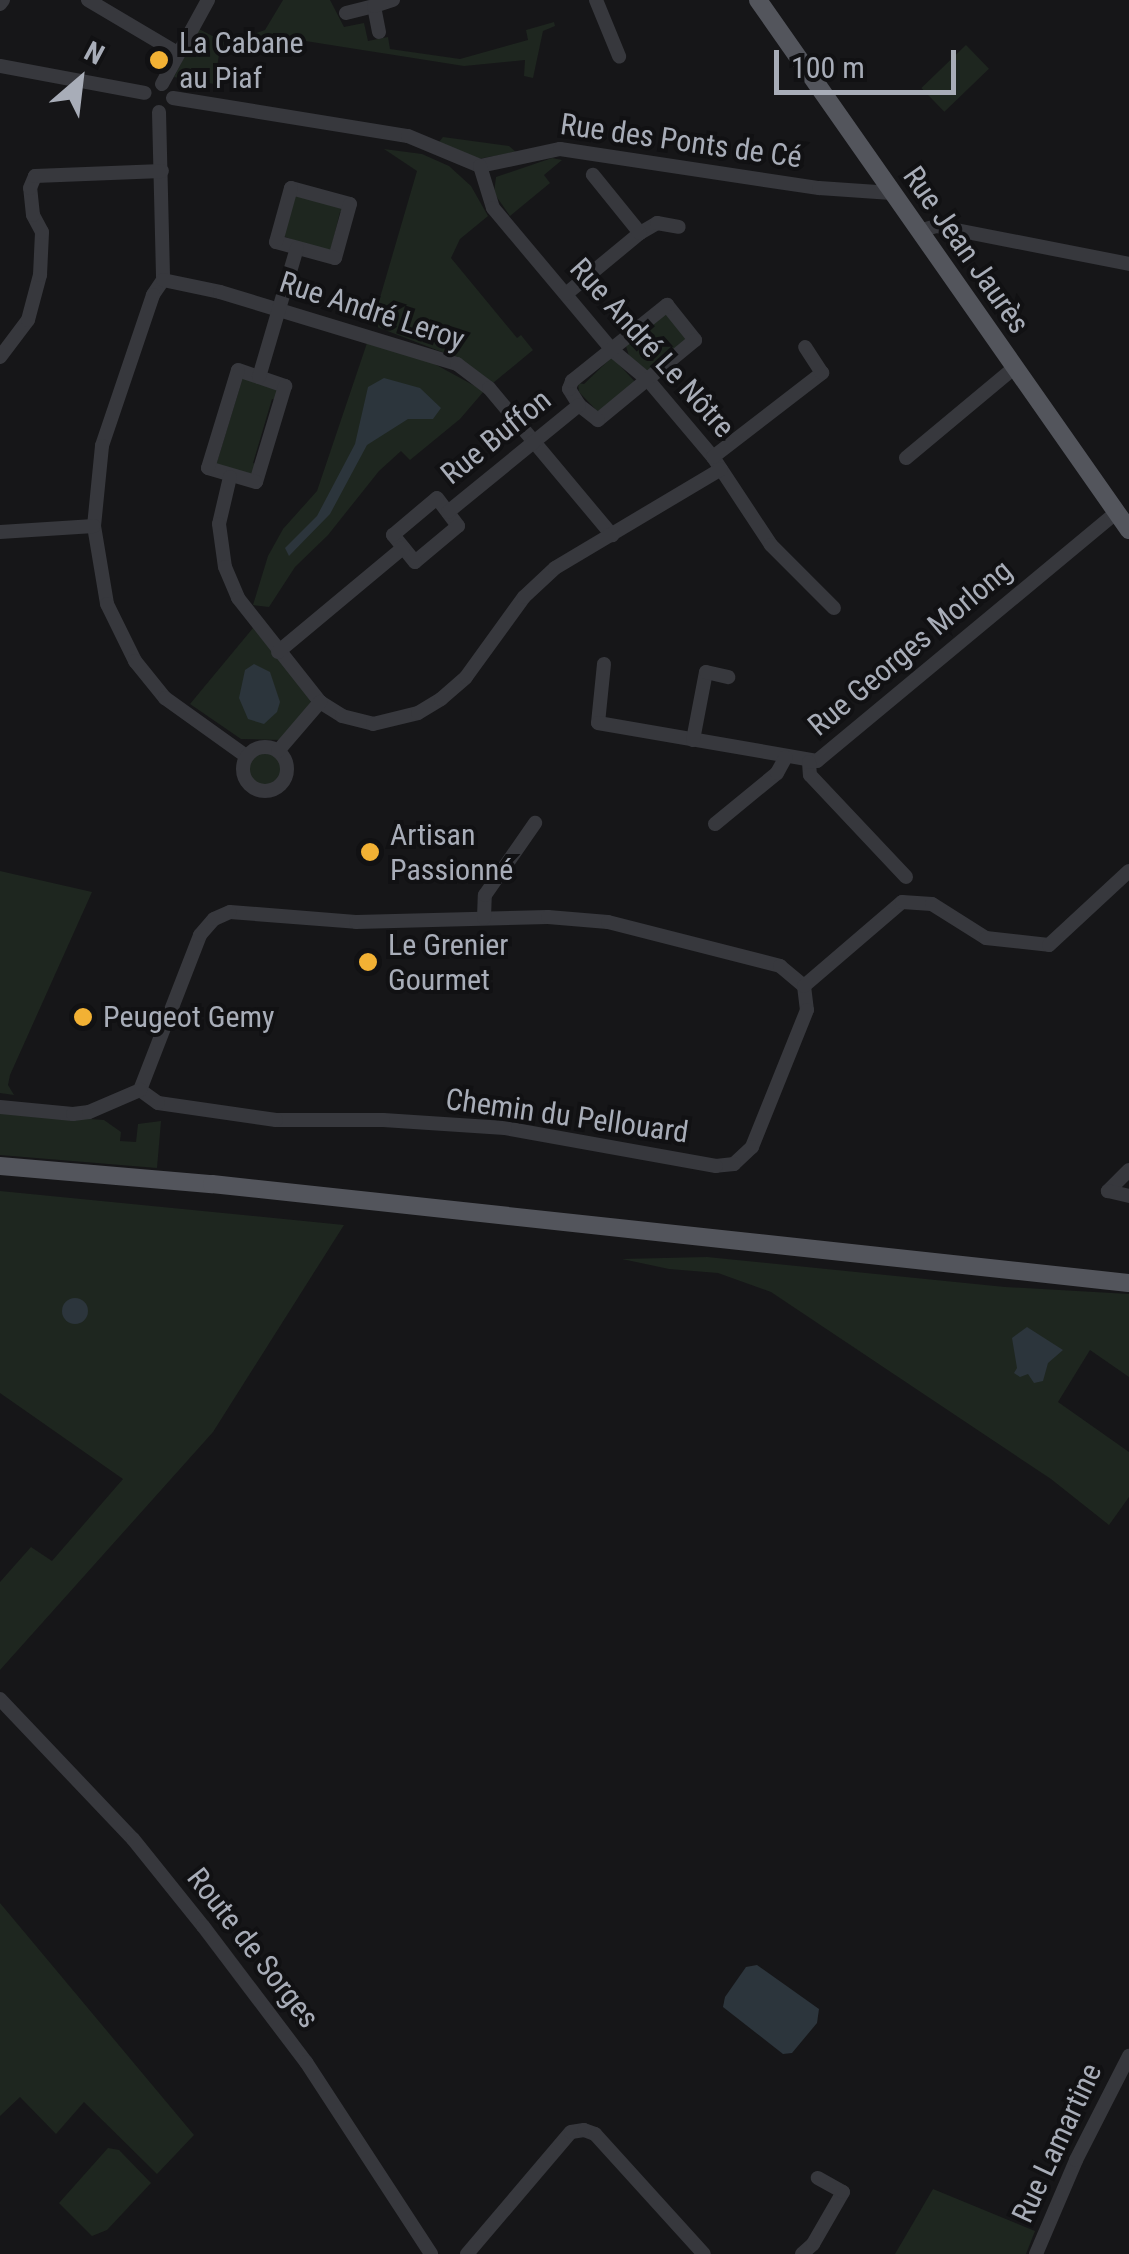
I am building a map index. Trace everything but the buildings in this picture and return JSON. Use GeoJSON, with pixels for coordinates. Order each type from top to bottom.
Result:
{"type":"FeatureCollection","features":[{"type":"Feature","properties":{"kind":"main road","name":"Rue Jean Jaurès"},"geometry":{"type":"LineString","coordinates":[[758,0],[1129,530]]}},
{"type":"Feature","properties":{"kind":"main road"},"geometry":{"type":"LineString","coordinates":[[0,1166],[1129,1280]]}},
{"type":"Feature","properties":{"kind":"street"},"geometry":{"type":"LineString","coordinates":[[88,0],[176,52]]}},
{"type":"Feature","properties":{"kind":"street"},"geometry":{"type":"LineString","coordinates":[[162,84],[176,52],[208,0]]}},
{"type":"Feature","properties":{"kind":"street"},"geometry":{"type":"LineString","coordinates":[[346,13],[393,0]]}},
{"type":"Feature","properties":{"kind":"street"},"geometry":{"type":"LineString","coordinates":[[596,0],[619,56]]}},
{"type":"Feature","properties":{"kind":"street"},"geometry":{"type":"LineString","coordinates":[[374,6],[379,32]]}},
{"type":"Feature","properties":{"kind":"street"},"geometry":{"type":"LineString","coordinates":[[0,66],[144,94]]}},
{"type":"Feature","properties":{"kind":"street"},"geometry":{"type":"LineString","coordinates":[[144,94],[151,86],[162,84]]}},
{"type":"Feature","properties":{"kind":"street"},"geometry":{"type":"LineString","coordinates":[[162,84],[173,98],[408,136],[480,166]]}},
{"type":"Feature","properties":{"kind":"street"},"geometry":{"type":"LineString","coordinates":[[144,94],[146,104],[160,112]]}},
{"type":"Feature","properties":{"kind":"street"},"geometry":{"type":"LineString","coordinates":[[160,112],[170,106],[173,98]]}},
{"type":"Feature","properties":{"kind":"street"},"geometry":{"type":"LineString","coordinates":[[160,112],[162,280],[153,295],[102,446],[94,526],[107,604],[135,661],[165,698],[246,756]]}},
{"type":"Feature","properties":{"kind":"street","name":"Rue des Ponts de Cé"},"geometry":{"type":"LineString","coordinates":[[480,166],[560,149],[819,188],[892,192]]}},
{"type":"Feature","properties":{"kind":"street","name":"Rue André Le Nôtre"},"geometry":{"type":"LineString","coordinates":[[480,166],[493,208],[612,350],[648,380],[717,462],[770,545],[834,608]]}},
{"type":"Feature","properties":{"kind":"street"},"geometry":{"type":"LineString","coordinates":[[0,357],[28,320],[40,275],[42,232],[32,214],[30,188],[35,176],[162,171]]}},
{"type":"Feature","properties":{"kind":"street"},"geometry":{"type":"LineString","coordinates":[[593,175],[640,233]]}},
{"type":"Feature","properties":{"kind":"street"},"geometry":{"type":"LineString","coordinates":[[291,188],[350,204],[336,258],[297,248],[276,242],[291,188]]}},
{"type":"Feature","properties":{"kind":"street"},"geometry":{"type":"LineString","coordinates":[[566,294],[640,233],[658,223],[679,227]]}},
{"type":"Feature","properties":{"kind":"street"},"geometry":{"type":"LineString","coordinates":[[920,231],[936,226],[1129,264]]}},
{"type":"Feature","properties":{"kind":"street"},"geometry":{"type":"LineString","coordinates":[[259,377],[297,248]]}},
{"type":"Feature","properties":{"kind":"street","name":"Rue André Leroy"},"geometry":{"type":"LineString","coordinates":[[162,280],[280,310],[457,364],[489,388],[612,534]]}},
{"type":"Feature","properties":{"kind":"street","name":"Rue Buffon"},"geometry":{"type":"LineString","coordinates":[[667,305],[695,340],[648,380],[598,420],[579,405],[569,389],[572,381],[667,305]]}},
{"type":"Feature","properties":{"kind":"street"},"geometry":{"type":"LineString","coordinates":[[230,477],[219,524],[230,582],[278,652],[320,702],[342,716],[374,724],[418,712],[466,677],[539,582],[717,462],[822,373],[805,347]]}},
{"type":"Feature","properties":{"kind":"street"},"geometry":{"type":"LineString","coordinates":[[906,458],[1014,368]]}},
{"type":"Feature","properties":{"kind":"street"},"geometry":{"type":"LineString","coordinates":[[238,370],[259,377],[285,386],[256,482],[208,468],[238,370]]}},
{"type":"Feature","properties":{"kind":"street","name":"Rue Buffon"},"geometry":{"type":"LineString","coordinates":[[448,512],[579,405]]}},
{"type":"Feature","properties":{"kind":"street","name":"Rue Buffon"},"geometry":{"type":"LineString","coordinates":[[437,498],[458,526],[415,562],[403,548],[393,535],[437,498]]}},
{"type":"Feature","properties":{"kind":"street","name":"Rue Georges Morlong"},"geometry":{"type":"LineString","coordinates":[[604,664],[598,723],[809,762],[828,756],[1116,512]]}},
{"type":"Feature","properties":{"kind":"street"},"geometry":{"type":"LineString","coordinates":[[0,532],[94,526]]}},
{"type":"Feature","properties":{"kind":"street","name":"Rue Buffon"},"geometry":{"type":"LineString","coordinates":[[278,652],[403,548]]}},
{"type":"Feature","properties":{"kind":"street"},"geometry":{"type":"LineString","coordinates":[[692,740],[706,672],[728,676]]}},
{"type":"Feature","properties":{"kind":"street"},"geometry":{"type":"LineString","coordinates":[[278,751],[320,702]]}},
{"type":"Feature","properties":{"kind":"street"},"geometry":{"type":"LineString","coordinates":[[265,746],[278,751],[286,763],[286,778],[269,791],[255,789],[244,778],[246,756],[265,746]]}},
{"type":"Feature","properties":{"kind":"street"},"geometry":{"type":"LineString","coordinates":[[715,824],[777,773],[786,757]]}},
{"type":"Feature","properties":{"kind":"street"},"geometry":{"type":"LineString","coordinates":[[809,762],[810,776],[906,877]]}},
{"type":"Feature","properties":{"kind":"street"},"geometry":{"type":"LineString","coordinates":[[484,918],[485,895],[534,824]]}},
{"type":"Feature","properties":{"kind":"street"},"geometry":{"type":"LineString","coordinates":[[0,1107],[90,1112],[140,1090],[200,934],[214,920],[230,912],[356,922],[595,920],[650,929],[773,964],[792,973],[804,986],[902,902],[932,904],[986,938],[1049,945],[1129,870]]}},
{"type":"Feature","properties":{"kind":"street","name":"Chemin du Pellouard"},"geometry":{"type":"LineString","coordinates":[[140,1090],[158,1103],[276,1120],[383,1120],[504,1128],[716,1166],[734,1164],[752,1147],[806,1015],[804,986]]}},
{"type":"Feature","properties":{"kind":"street"},"geometry":{"type":"LineString","coordinates":[[1129,1170],[1108,1191],[1129,1196]]}},
{"type":"Feature","properties":{"kind":"street","name":"Route de Sorges"},"geometry":{"type":"LineString","coordinates":[[0,1699],[133,1839],[203,1926],[306,2062],[432,2254]]}},
{"type":"Feature","properties":{"kind":"street","name":"Rue Lamartine"},"geometry":{"type":"LineString","coordinates":[[1036,2254],[1076,2160],[1129,2056]]}},
{"type":"Feature","properties":{"kind":"street"},"geometry":{"type":"LineString","coordinates":[[467,2254],[572,2132],[584,2130],[594,2134],[704,2254]]}},
{"type":"Feature","properties":{"kind":"street"},"geometry":{"type":"LineString","coordinates":[[802,2254],[814,2244],[843,2192],[818,2178]]}},
{"type":"Feature","properties":{"kind":"shaded area"},"geometry":{"type":"Polygon","coordinates":[[[283,0],[330,0],[344,27],[364,23],[368,41],[388,37],[390,49],[460,59],[528,40],[526,30],[554,22],[555,26],[543,31],[533,78],[524,76],[525,60],[464,66],[280,37],[219,55],[214,84],[174,77],[199,29],[226,43],[265,30],[283,0]]]}},
{"type":"Feature","properties":{"kind":"shaded area"},"geometry":{"type":"Polygon","coordinates":[[[966,45],[989,69],[944,112],[921,88],[966,45]]]}},
{"type":"Feature","properties":{"kind":"shaded area"},"geometry":{"type":"Polygon","coordinates":[[[443,137],[509,146],[516,152],[478,159],[439,142],[443,137]]]}},
{"type":"Feature","properties":{"kind":"shaded area"},"geometry":{"type":"Polygon","coordinates":[[[384,149],[422,154],[449,166],[471,186],[488,216],[460,239],[451,258],[517,338],[521,335],[533,350],[493,383],[460,359],[372,325],[417,171],[384,149]]]}},
{"type":"Feature","properties":{"kind":"shaded area"},"geometry":{"type":"Polygon","coordinates":[[[552,158],[562,160],[544,175],[550,183],[510,216],[494,193],[496,177],[552,158]]]}},
{"type":"Feature","properties":{"kind":"shaded area"},"geometry":{"type":"Polygon","coordinates":[[[294,195],[338,202],[344,212],[340,212],[331,249],[326,252],[283,236],[294,195]]]}},
{"type":"Feature","properties":{"kind":"shaded area"},"geometry":{"type":"Polygon","coordinates":[[[668,313],[688,341],[649,372],[629,356],[625,343],[659,320],[656,316],[668,313]]]}},
{"type":"Feature","properties":{"kind":"shaded area"},"geometry":{"type":"Polygon","coordinates":[[[367,343],[431,362],[484,391],[460,419],[410,460],[401,451],[379,471],[328,535],[295,567],[269,607],[253,605],[268,556],[283,529],[317,491],[367,343]]]}},
{"type":"Feature","properties":{"kind":"shaded area"},"geometry":{"type":"Polygon","coordinates":[[[612,357],[637,384],[600,414],[579,392],[578,383],[584,384],[612,357]]]}},
{"type":"Feature","properties":{"kind":"shaded area"},"geometry":{"type":"Polygon","coordinates":[[[243,377],[276,388],[278,393],[276,400],[272,399],[253,463],[258,465],[251,474],[216,465],[243,377]]]}},
{"type":"Feature","properties":{"kind":"shaded area"},"geometry":{"type":"Polygon","coordinates":[[[384,378],[420,388],[441,408],[433,419],[408,419],[367,445],[330,514],[289,556],[285,548],[317,516],[355,444],[368,387],[384,378]]]}},
{"type":"Feature","properties":{"kind":"shaded area"},"geometry":{"type":"Polygon","coordinates":[[[253,628],[311,698],[310,707],[282,740],[241,739],[190,704],[253,628]]]}},
{"type":"Feature","properties":{"kind":"shaded area"},"geometry":{"type":"Polygon","coordinates":[[[254,664],[270,672],[280,702],[277,712],[264,724],[248,719],[239,698],[245,670],[254,664]]]}},
{"type":"Feature","properties":{"kind":"shaded area"},"geometry":{"type":"Polygon","coordinates":[[[264,751],[276,756],[281,768],[276,780],[264,785],[252,780],[247,768],[252,756],[264,751]]]}},
{"type":"Feature","properties":{"kind":"shaded area"},"geometry":{"type":"Polygon","coordinates":[[[0,871],[92,892],[10,1075],[8,1085],[14,1095],[0,1093],[0,871]]]}},
{"type":"Feature","properties":{"kind":"shaded area"},"geometry":{"type":"Polygon","coordinates":[[[0,1113],[104,1120],[121,1132],[120,1141],[136,1142],[138,1124],[161,1121],[157,1168],[0,1155],[0,1113]]]}},
{"type":"Feature","properties":{"kind":"shaded area"},"geometry":{"type":"Polygon","coordinates":[[[0,1191],[344,1225],[213,1432],[0,1670],[0,1582],[31,1547],[52,1561],[123,1479],[0,1393],[0,1191]]]}},
{"type":"Feature","properties":{"kind":"shaded area"},"geometry":{"type":"Polygon","coordinates":[[[707,1257],[1005,1287],[1129,1294],[1129,1377],[1090,1350],[1058,1402],[1129,1452],[1129,1497],[1109,1525],[1051,1479],[771,1292],[718,1273],[669,1269],[622,1259],[707,1257]]]}},
{"type":"Feature","properties":{"kind":"shaded area"},"geometry":{"type":"Polygon","coordinates":[[[75,1298],[84,1302],[88,1311],[84,1320],[75,1324],[66,1320],[62,1311],[66,1302],[75,1298]]]}},
{"type":"Feature","properties":{"kind":"shaded area"},"geometry":{"type":"Polygon","coordinates":[[[1027,1327],[1063,1350],[1048,1363],[1043,1381],[1034,1383],[1028,1374],[1020,1377],[1014,1373],[1017,1368],[1012,1338],[1027,1327]]]}},
{"type":"Feature","properties":{"kind":"shaded area"},"geometry":{"type":"Polygon","coordinates":[[[0,1903],[194,2135],[157,2174],[84,2102],[56,2134],[20,2097],[0,2116],[0,1903]]]}},
{"type":"Feature","properties":{"kind":"shaded area"},"geometry":{"type":"Polygon","coordinates":[[[757,1965],[819,2009],[817,2023],[792,2053],[783,2054],[723,2007],[725,1997],[746,1967],[757,1965]]]}},
{"type":"Feature","properties":{"kind":"shaded area"},"geometry":{"type":"Polygon","coordinates":[[[108,2148],[119,2150],[151,2183],[107,2230],[92,2236],[59,2203],[108,2148]]]}},
{"type":"Feature","properties":{"kind":"shaded area"},"geometry":{"type":"Polygon","coordinates":[[[933,2189],[1035,2231],[1026,2254],[895,2254],[933,2189]]]}},
{"type":"Feature","properties":{"kind":"place","name":"La Cabane au Piaf"},"geometry":{"type":"Point","coordinates":[159,60]}},
{"type":"Feature","properties":{"kind":"place","name":"Artisan Passionné"},"geometry":{"type":"Point","coordinates":[370,852]}},
{"type":"Feature","properties":{"kind":"place","name":"Le Grenier Gourmet"},"geometry":{"type":"Point","coordinates":[368,962]}},
{"type":"Feature","properties":{"kind":"place","name":"Peugeot Gemy"},"geometry":{"type":"Point","coordinates":[83,1017]}}]}
